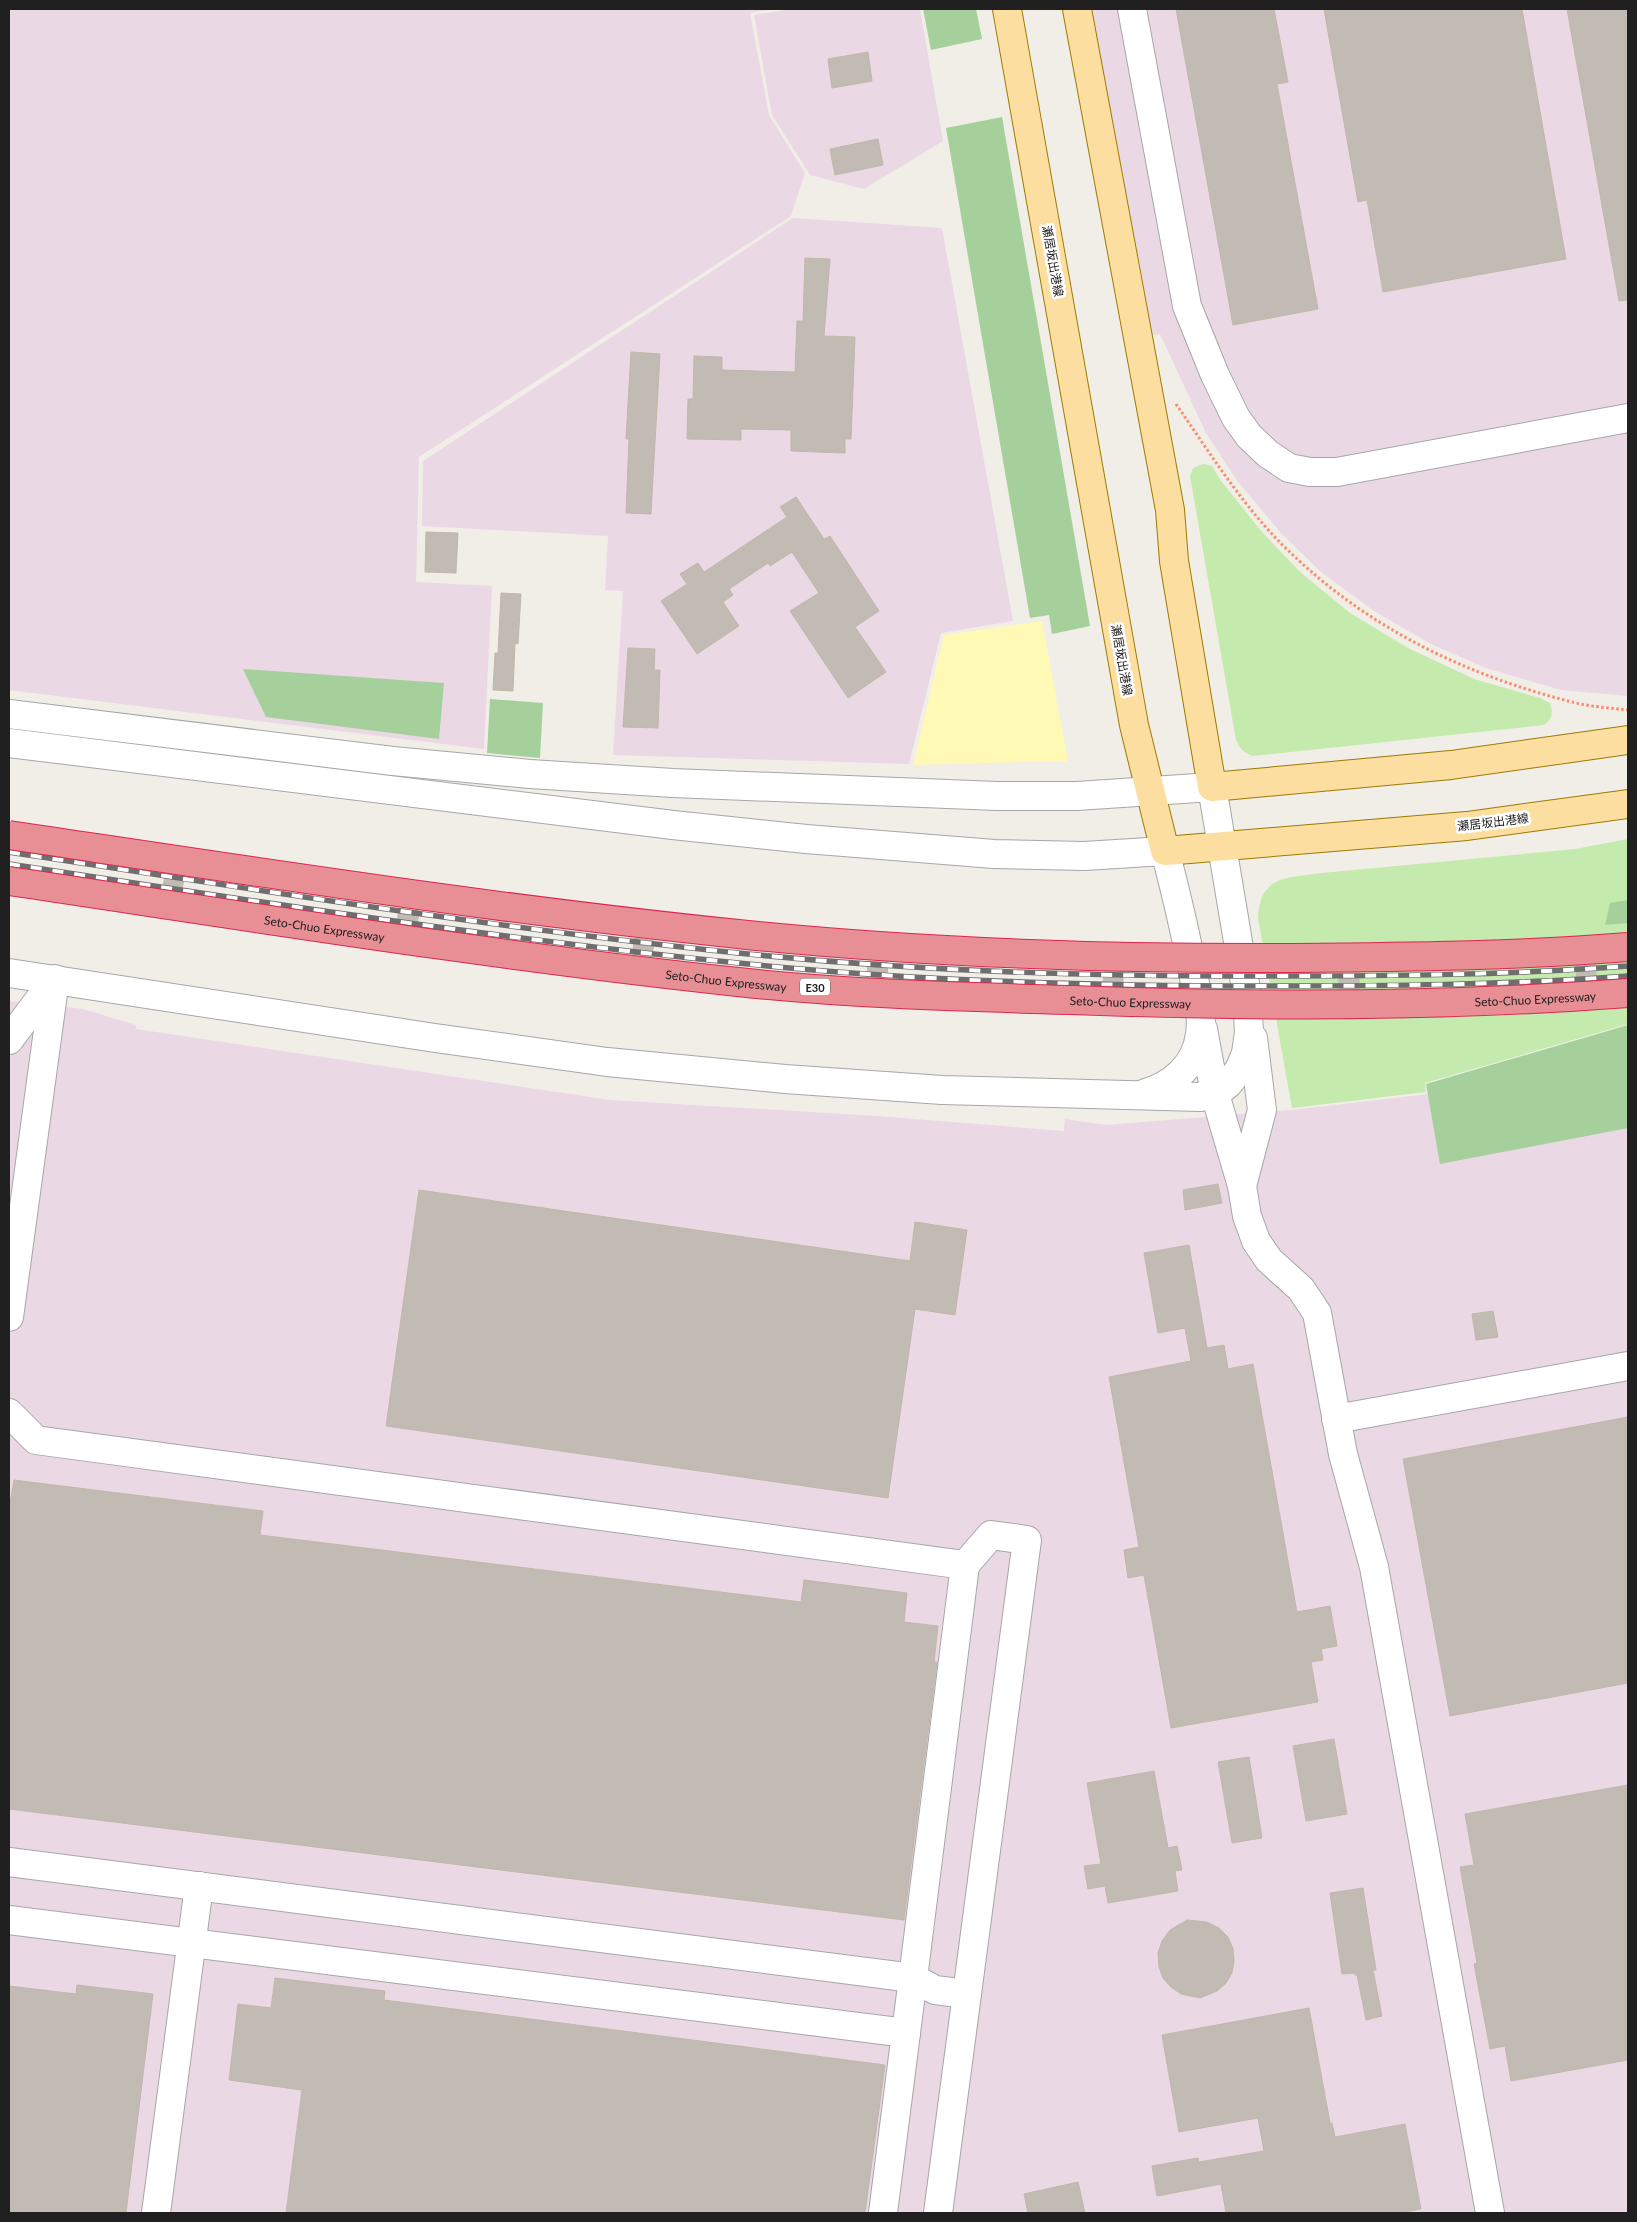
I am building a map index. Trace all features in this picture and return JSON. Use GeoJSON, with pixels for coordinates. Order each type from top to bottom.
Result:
{"type":"FeatureCollection","features":[{"type":"Feature","properties":{"kind":"highway"},"geometry":{"type":"LineString","coordinates":[[9,835],[537,912],[742,935],[942,950],[1207,958],[1540,954],[1628,947]]}},
{"type":"Feature","properties":{"kind":"highway","name":"Seto-Chuo Expressway"},"geometry":{"type":"LineString","coordinates":[[9,881],[531,958],[762,984],[949,996],[1179,1004],[1350,1005],[1551,999],[1628,993]]}},
{"type":"Feature","properties":{"kind":"main road","name":"瀬居坂出港線"},"geometry":{"type":"LineString","coordinates":[[1007,9],[1134,724],[1164,850],[1221,847],[1467,826],[1628,804]]}},
{"type":"Feature","properties":{"kind":"main road"},"geometry":{"type":"LineString","coordinates":[[1077,9],[1170,510],[1174,561],[1212,787],[1452,765],[1628,740]]}},
{"type":"Feature","properties":{"kind":"street"},"geometry":{"type":"LineString","coordinates":[[1132,9],[1187,306],[1212,367],[1236,418],[1249,436],[1268,454],[1289,468],[1310,472],[1338,472],[1628,418]]}},
{"type":"Feature","properties":{"kind":"street"},"geometry":{"type":"LineString","coordinates":[[9,714],[383,760],[530,774],[683,784],[997,796],[1078,796],[1212,787],[1247,995],[1262,1110],[1242,1186]]}},
{"type":"Feature","properties":{"kind":"street"},"geometry":{"type":"LineString","coordinates":[[9,743],[673,825],[806,839],[994,854],[1084,856],[1164,850],[1183,920],[1215,1094],[1242,1186],[1247,1216],[1256,1241],[1269,1260],[1301,1289],[1318,1313],[1343,1454],[1374,1567],[1490,2213]]}},
{"type":"Feature","properties":{"kind":"street"},"geometry":{"type":"LineString","coordinates":[[9,973],[435,1038],[607,1062],[785,1080],[913,1088],[1134,1096],[1200,1097],[1215,1094],[1228,1084],[1239,1070],[1246,1053],[1249,1032],[1247,995]]}},
{"type":"Feature","properties":{"kind":"street"},"geometry":{"type":"LineString","coordinates":[[9,1040],[55,979]]}},
{"type":"Feature","properties":{"kind":"street"},"geometry":{"type":"LineString","coordinates":[[9,1317],[55,979]]}},
{"type":"Feature","properties":{"kind":"street"},"geometry":{"type":"LineString","coordinates":[[1134,1096],[1157,1090],[1171,1083],[1184,1070],[1194,1053],[1200,1036],[1200,1015]]}},
{"type":"Feature","properties":{"kind":"street"},"geometry":{"type":"LineString","coordinates":[[1336,1419],[1628,1366]]}},
{"type":"Feature","properties":{"kind":"street"},"geometry":{"type":"LineString","coordinates":[[9,1413],[36,1440]]}},
{"type":"Feature","properties":{"kind":"street"},"geometry":{"type":"LineString","coordinates":[[9,1445],[36,1440],[965,1565]]}},
{"type":"Feature","properties":{"kind":"street"},"geometry":{"type":"LineString","coordinates":[[883,2213],[965,1565],[991,1535],[1027,1540],[938,2213]]}},
{"type":"Feature","properties":{"kind":"street"},"geometry":{"type":"LineString","coordinates":[[9,1862],[913,1978],[935,1990],[967,1994]]}},
{"type":"Feature","properties":{"kind":"street"},"geometry":{"type":"LineString","coordinates":[[156,2213],[199,1886]]}},
{"type":"Feature","properties":{"kind":"street"},"geometry":{"type":"LineString","coordinates":[[9,1920],[906,2033]]}},
{"type":"Feature","properties":{"kind":"path"},"geometry":{"type":"LineString","coordinates":[[1171,396],[1217,464],[1261,521],[1293,556],[1325,583],[1376,620],[1419,646],[1464,668],[1577,703],[1628,710]]}},
{"type":"Feature","properties":{"kind":"shaded area"},"geometry":{"type":"Polygon","coordinates":[[[9,9],[773,9],[750,13],[769,115],[805,173],[791,216],[419,457],[416,582],[492,586],[484,749],[9,690],[9,9]]]}},
{"type":"Feature","properties":{"kind":"shaded area"},"geometry":{"type":"Polygon","coordinates":[[[790,9],[920,9],[943,141],[864,189],[810,175],[772,115],[754,15],[790,9]]]}},
{"type":"Feature","properties":{"kind":"shaded area"},"geometry":{"type":"Polygon","coordinates":[[[1092,9],[1628,9],[1628,696],[1561,690],[1486,668],[1431,644],[1374,611],[1321,572],[1280,532],[1238,482],[1206,433],[1160,334],[1153,335],[1092,9]]]}},
{"type":"Feature","properties":{"kind":"shaded area"},"geometry":{"type":"Polygon","coordinates":[[[793,218],[942,228],[1013,621],[941,633],[909,764],[613,755],[623,591],[605,590],[608,536],[422,526],[423,461],[793,218]]]}},
{"type":"Feature","properties":{"kind":"shaded area"},"geometry":{"type":"Polygon","coordinates":[[[9,1001],[83,1009],[136,1025],[136,1029],[610,1100],[877,1116],[1064,1131],[1065,1119],[1107,1125],[1292,1110],[1463,1090],[1628,1065],[1628,2213],[9,2213],[9,1001]]]}},
{"type":"Feature","properties":{"kind":"green space"},"geometry":{"type":"Polygon","coordinates":[[[923,9],[976,9],[982,39],[931,50],[923,9]]]}},
{"type":"Feature","properties":{"kind":"green space"},"geometry":{"type":"Polygon","coordinates":[[[1002,117],[1090,626],[1052,634],[1049,615],[1030,618],[946,128],[1002,117]]]}},
{"type":"Feature","properties":{"kind":"green space"},"geometry":{"type":"Polygon","coordinates":[[[1203,464],[1212,466],[1221,481],[1262,532],[1300,572],[1350,613],[1408,648],[1474,679],[1540,698],[1550,703],[1551,718],[1544,725],[1253,756],[1245,752],[1236,740],[1190,476],[1193,468],[1203,464]]]}},
{"type":"Feature","properties":{"kind":"green space"},"geometry":{"type":"Polygon","coordinates":[[[243,669],[444,683],[439,739],[266,717],[243,669]]]}},
{"type":"Feature","properties":{"kind":"green space"},"geometry":{"type":"Polygon","coordinates":[[[490,699],[543,703],[540,758],[487,753],[490,699]]]}},
{"type":"Feature","properties":{"kind":"green space"},"geometry":{"type":"Polygon","coordinates":[[[1628,839],[1628,1024],[1425,1083],[1426,1092],[1292,1108],[1258,918],[1260,904],[1270,886],[1278,881],[1298,876],[1575,849],[1628,839]]]}},
{"type":"Feature","properties":{"kind":"green space"},"geometry":{"type":"Polygon","coordinates":[[[1628,900],[1628,923],[1605,925],[1610,903],[1628,900]]]}},
{"type":"Feature","properties":{"kind":"green space"},"geometry":{"type":"Polygon","coordinates":[[[1628,1025],[1628,1128],[1440,1164],[1426,1084],[1628,1025]]]}},
{"type":"Feature","properties":{"kind":"sand"},"geometry":{"type":"Polygon","coordinates":[[[1042,621],[1068,761],[913,765],[944,635],[1042,621]]]}},
{"type":"Feature","properties":{"kind":"building"},"geometry":{"type":"Polygon","coordinates":[[[1176,9],[1274,9],[1288,82],[1277,84],[1318,309],[1233,325],[1176,9]]]}},
{"type":"Feature","properties":{"kind":"building"},"geometry":{"type":"Polygon","coordinates":[[[1324,9],[1522,9],[1566,259],[1383,292],[1367,200],[1358,202],[1324,9]]]}},
{"type":"Feature","properties":{"kind":"building"},"geometry":{"type":"Polygon","coordinates":[[[1567,9],[1628,9],[1628,300],[1619,301],[1567,9]]]}},
{"type":"Feature","properties":{"kind":"building"},"geometry":{"type":"Polygon","coordinates":[[[868,52],[872,81],[832,88],[828,59],[868,52]]]}},
{"type":"Feature","properties":{"kind":"building"},"geometry":{"type":"Polygon","coordinates":[[[878,139],[883,165],[835,175],[830,149],[878,139]]]}},
{"type":"Feature","properties":{"kind":"building"},"geometry":{"type":"Polygon","coordinates":[[[805,258],[830,259],[824,336],[855,337],[851,439],[845,439],[845,453],[791,451],[791,430],[741,429],[741,440],[687,439],[688,399],[693,399],[694,356],[722,357],[722,370],[795,372],[797,321],[803,321],[805,258]]]}},
{"type":"Feature","properties":{"kind":"building"},"geometry":{"type":"Polygon","coordinates":[[[631,352],[660,354],[651,514],[626,513],[629,439],[626,439],[631,352]]]}},
{"type":"Feature","properties":{"kind":"building"},"geometry":{"type":"Polygon","coordinates":[[[796,497],[824,539],[830,536],[879,611],[855,627],[886,672],[848,698],[790,611],[819,593],[792,552],[770,566],[768,563],[729,589],[733,595],[723,602],[739,626],[697,654],[661,601],[687,584],[680,574],[698,563],[704,572],[787,517],[780,507],[796,497]]]}},
{"type":"Feature","properties":{"kind":"building"},"geometry":{"type":"Polygon","coordinates":[[[426,532],[458,533],[456,573],[425,572],[426,532]]]}},
{"type":"Feature","properties":{"kind":"building"},"geometry":{"type":"Polygon","coordinates":[[[501,593],[521,594],[518,644],[515,643],[513,691],[493,690],[495,653],[498,653],[501,593]]]}},
{"type":"Feature","properties":{"kind":"building"},"geometry":{"type":"Polygon","coordinates":[[[628,648],[655,649],[654,670],[660,670],[658,728],[623,727],[628,648]]]}},
{"type":"Feature","properties":{"kind":"building"},"geometry":{"type":"Polygon","coordinates":[[[165,874],[184,877],[182,891],[163,888],[165,874]]]}},
{"type":"Feature","properties":{"kind":"building"},"geometry":{"type":"Polygon","coordinates":[[[399,908],[419,911],[417,926],[397,923],[399,908]]]}},
{"type":"Feature","properties":{"kind":"building"},"geometry":{"type":"Polygon","coordinates":[[[634,938],[654,941],[652,957],[633,954],[634,938]]]}},
{"type":"Feature","properties":{"kind":"building"},"geometry":{"type":"Polygon","coordinates":[[[868,961],[888,962],[887,978],[867,977],[868,961]]]}},
{"type":"Feature","properties":{"kind":"building"},"geometry":{"type":"Polygon","coordinates":[[[1596,965],[1596,979],[1577,981],[1576,966],[1596,965]]]}},
{"type":"Feature","properties":{"kind":"building"},"geometry":{"type":"Polygon","coordinates":[[[1104,972],[1123,972],[1123,986],[1103,985],[1104,972]]]}},
{"type":"Feature","properties":{"kind":"building"},"geometry":{"type":"Polygon","coordinates":[[[1339,973],[1359,973],[1359,989],[1339,989],[1339,973]]]}},
{"type":"Feature","properties":{"kind":"building"},"geometry":{"type":"Polygon","coordinates":[[[1218,1184],[1222,1203],[1185,1210],[1183,1190],[1218,1184]]]}},
{"type":"Feature","properties":{"kind":"building"},"geometry":{"type":"Polygon","coordinates":[[[419,1190],[910,1261],[915,1222],[967,1230],[955,1315],[915,1309],[888,1498],[386,1426],[419,1190]]]}},
{"type":"Feature","properties":{"kind":"building"},"geometry":{"type":"Polygon","coordinates":[[[1189,1245],[1207,1348],[1224,1345],[1228,1369],[1253,1364],[1297,1612],[1330,1606],[1337,1646],[1321,1649],[1323,1660],[1311,1662],[1318,1702],[1171,1728],[1144,1575],[1128,1578],[1124,1550],[1139,1547],[1109,1377],[1191,1361],[1185,1328],[1158,1333],[1144,1253],[1189,1245]]]}},
{"type":"Feature","properties":{"kind":"building"},"geometry":{"type":"Polygon","coordinates":[[[1493,1311],[1498,1337],[1476,1340],[1472,1314],[1493,1311]]]}},
{"type":"Feature","properties":{"kind":"building"},"geometry":{"type":"Polygon","coordinates":[[[1628,1417],[1628,1683],[1450,1716],[1403,1459],[1628,1417]]]}},
{"type":"Feature","properties":{"kind":"building"},"geometry":{"type":"Polygon","coordinates":[[[14,1480],[263,1511],[260,1535],[801,1602],[804,1580],[907,1593],[904,1622],[938,1626],[934,1662],[937,1662],[904,1920],[9,1809],[9,1509],[14,1480]]]}},
{"type":"Feature","properties":{"kind":"building"},"geometry":{"type":"Polygon","coordinates":[[[1334,1739],[1347,1814],[1306,1821],[1293,1746],[1334,1739]]]}},
{"type":"Feature","properties":{"kind":"building"},"geometry":{"type":"Polygon","coordinates":[[[1249,1757],[1262,1838],[1232,1843],[1218,1762],[1249,1757]]]}},
{"type":"Feature","properties":{"kind":"building"},"geometry":{"type":"Polygon","coordinates":[[[1154,1771],[1168,1848],[1177,1846],[1182,1870],[1175,1871],[1178,1891],[1108,1903],[1105,1886],[1088,1889],[1084,1866],[1101,1864],[1087,1783],[1154,1771]]]}},
{"type":"Feature","properties":{"kind":"building"},"geometry":{"type":"Polygon","coordinates":[[[1628,1785],[1628,2060],[1511,2081],[1505,2046],[1490,2049],[1474,1964],[1477,1963],[1460,1867],[1474,1865],[1465,1814],[1628,1785]]]}},
{"type":"Feature","properties":{"kind":"building"},"geometry":{"type":"Polygon","coordinates":[[[1363,1888],[1376,1970],[1373,1970],[1382,2016],[1366,2020],[1357,1975],[1355,1973],[1342,1974],[1330,1893],[1363,1888]]]}},
{"type":"Feature","properties":{"kind":"building"},"geometry":{"type":"Polygon","coordinates":[[[1187,1920],[1207,1922],[1219,1928],[1228,1937],[1233,1949],[1232,1973],[1226,1983],[1217,1991],[1200,1998],[1181,1994],[1171,1987],[1163,1978],[1159,1967],[1158,1953],[1162,1941],[1170,1930],[1187,1920]]]}},
{"type":"Feature","properties":{"kind":"building"},"geometry":{"type":"Polygon","coordinates":[[[275,1978],[385,1991],[384,2000],[885,2065],[865,2213],[286,2213],[302,2090],[229,2080],[238,2004],[271,2008],[275,1978]]]}},
{"type":"Feature","properties":{"kind":"building"},"geometry":{"type":"Polygon","coordinates":[[[77,1985],[153,1994],[126,2213],[9,2213],[9,1986],[76,1994],[77,1985]]]}},
{"type":"Feature","properties":{"kind":"building"},"geometry":{"type":"Polygon","coordinates":[[[1309,2008],[1330,2123],[1332,2123],[1335,2137],[1405,2124],[1421,2209],[1399,2213],[1226,2213],[1221,2184],[1157,2196],[1152,2166],[1198,2158],[1199,2162],[1264,2151],[1258,2118],[1179,2132],[1162,2035],[1309,2008]]]}},
{"type":"Feature","properties":{"kind":"building"},"geometry":{"type":"Polygon","coordinates":[[[1078,2182],[1085,2213],[1028,2213],[1024,2194],[1078,2182]]]}},
{"type":"Feature","properties":{"kind":"railway"},"geometry":{"type":"LineString","coordinates":[[9,852],[373,907],[555,932],[738,953],[870,964],[1003,972],[1203,976],[1449,974],[1628,966]]}},
{"type":"Feature","properties":{"kind":"railway"},"geometry":{"type":"LineString","coordinates":[[9,864],[282,905],[555,942],[738,963],[868,974],[1064,983],[1261,986],[1444,984],[1628,976]]}}]}
